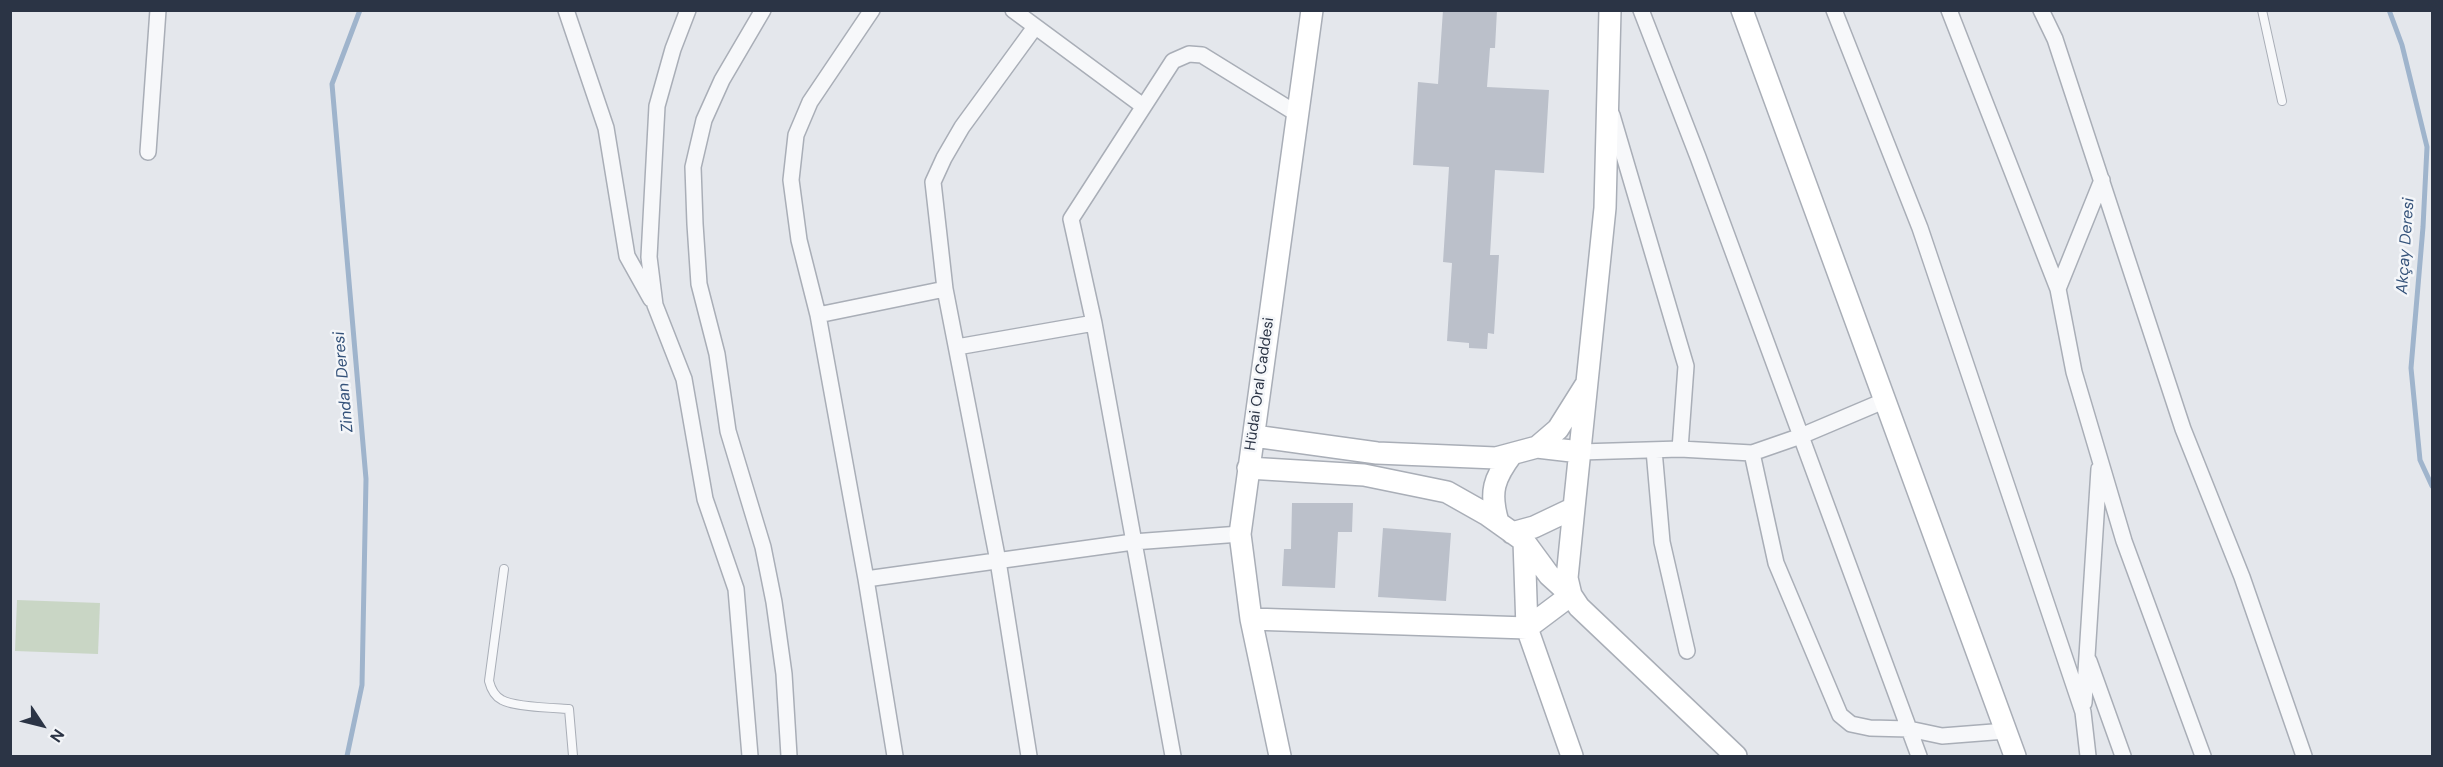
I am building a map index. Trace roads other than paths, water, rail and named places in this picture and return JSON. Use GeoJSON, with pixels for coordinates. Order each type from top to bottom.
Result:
{"type":"FeatureCollection","features":[{"type":"Feature","properties":{"kind":"street"},"geometry":{"type":"LineString","coordinates":[[148,152],[158,10]]}},
{"type":"Feature","properties":{"kind":"street"},"geometry":{"type":"LineString","coordinates":[[566,10],[606,128],[627,256],[655,305],[684,379],[705,499],[736,590],[750,756]]}},
{"type":"Feature","properties":{"kind":"street"},"geometry":{"type":"LineString","coordinates":[[655,305],[649,257],[657,106],[673,49],[688,10]]}},
{"type":"Feature","properties":{"kind":"street"},"geometry":{"type":"LineString","coordinates":[[764,10],[722,80],[704,120],[693,167],[699,284],[717,354],[728,431],[763,547],[774,602],[784,674],[789,756]]}},
{"type":"Feature","properties":{"kind":"street"},"geometry":{"type":"LineString","coordinates":[[872,10],[810,102],[796,135],[791,180],[799,240],[818,315],[866,579],[895,756]]}},
{"type":"Feature","properties":{"kind":"street"},"geometry":{"type":"LineString","coordinates":[[1013,10],[1143,106]]}},
{"type":"Feature","properties":{"kind":"street","name":"Hüdai Oral Caddesi"},"geometry":{"type":"LineString","coordinates":[[1280,756],[1251,619],[1240,534],[1312,10]]}},
{"type":"Feature","properties":{"kind":"street"},"geometry":{"type":"LineString","coordinates":[[1570,595],[1567,578],[1605,208],[1610,10]]}},
{"type":"Feature","properties":{"kind":"street"},"geometry":{"type":"LineString","coordinates":[[1641,10],[1698,157],[1919,756]]}},
{"type":"Feature","properties":{"kind":"street"},"geometry":{"type":"LineString","coordinates":[[1742,10],[2015,756]]}},
{"type":"Feature","properties":{"kind":"street"},"geometry":{"type":"LineString","coordinates":[[1834,10],[1920,228],[2083,712]]}},
{"type":"Feature","properties":{"kind":"street"},"geometry":{"type":"LineString","coordinates":[[1949,10],[2058,289],[2074,372],[2124,541],[2203,756]]}},
{"type":"Feature","properties":{"kind":"street"},"geometry":{"type":"LineString","coordinates":[[2041,10],[2055,39],[2183,429],[2242,577],[2304,756]]}},
{"type":"Feature","properties":{"kind":"street"},"geometry":{"type":"LineString","coordinates":[[1029,756],[998,561],[945,289],[933,182],[962,127],[1035,27]]}},
{"type":"Feature","properties":{"kind":"street"},"geometry":{"type":"LineString","coordinates":[[1173,756],[1094,323],[1071,219],[1173,61],[1189,54],[1203,55],[1299,115]]}},
{"type":"Feature","properties":{"kind":"street"},"geometry":{"type":"LineString","coordinates":[[1608,101],[1686,366],[1680,449]]}},
{"type":"Feature","properties":{"kind":"street"},"geometry":{"type":"LineString","coordinates":[[2058,289],[2102,180]]}},
{"type":"Feature","properties":{"kind":"street"},"geometry":{"type":"LineString","coordinates":[[818,315],[945,289]]}},
{"type":"Feature","properties":{"kind":"street"},"geometry":{"type":"LineString","coordinates":[[957,347],[1094,323]]}},
{"type":"Feature","properties":{"kind":"street"},"geometry":{"type":"LineString","coordinates":[[1537,447],[1558,429],[1587,383]]}},
{"type":"Feature","properties":{"kind":"street"},"geometry":{"type":"LineString","coordinates":[[1254,436],[1377,453],[1496,458],[1537,447],[1580,452],[1680,449],[1752,453],[1801,436],[1886,400]]}},
{"type":"Feature","properties":{"kind":"street"},"geometry":{"type":"LineString","coordinates":[[1654,450],[1662,542],[1687,651]]}},
{"type":"Feature","properties":{"kind":"street"},"geometry":{"type":"LineString","coordinates":[[1752,453],[1776,563],[1840,715],[1851,724],[1870,728],[1909,729],[1942,736],[2006,731]]}},
{"type":"Feature","properties":{"kind":"street"},"geometry":{"type":"LineString","coordinates":[[1512,454],[1500,469],[1493,490],[1492,503],[1511,532],[1580,607],[1736,756]]}},
{"type":"Feature","properties":{"kind":"street"},"geometry":{"type":"LineString","coordinates":[[2088,756],[2083,712],[2099,457]]}},
{"type":"Feature","properties":{"kind":"street"},"geometry":{"type":"LineString","coordinates":[[1248,468],[1364,475],[1447,492],[1511,532],[1534,527],[1574,508]]}},
{"type":"Feature","properties":{"kind":"street"},"geometry":{"type":"LineString","coordinates":[[1511,532],[1527,628],[1572,756]]}},
{"type":"Feature","properties":{"kind":"street"},"geometry":{"type":"LineString","coordinates":[[866,579],[1133,542],[1240,534]]}},
{"type":"Feature","properties":{"kind":"street"},"geometry":{"type":"LineString","coordinates":[[1251,619],[1527,628],[1570,595]]}},
{"type":"Feature","properties":{"kind":"street"},"geometry":{"type":"LineString","coordinates":[[2087,656],[2123,756]]}},
{"type":"Feature","properties":{"kind":"lane"},"geometry":{"type":"LineString","coordinates":[[2262,10],[2282,101]]}},
{"type":"Feature","properties":{"kind":"lane"},"geometry":{"type":"LineString","coordinates":[[504,569],[490,687],[497,697],[507,703],[569,709],[573,756]]}},
{"type":"Feature","properties":{"kind":"waterway","name":"Zindan Deresi"},"geometry":{"type":"LineString","coordinates":[[347,756],[362,685],[366,479],[332,84],[360,10]]}},
{"type":"Feature","properties":{"kind":"waterway","name":"Akçay Deresi"},"geometry":{"type":"LineString","coordinates":[[2389,10],[2402,45],[2427,147],[2411,368],[2420,460],[2432,486]]}}]}
